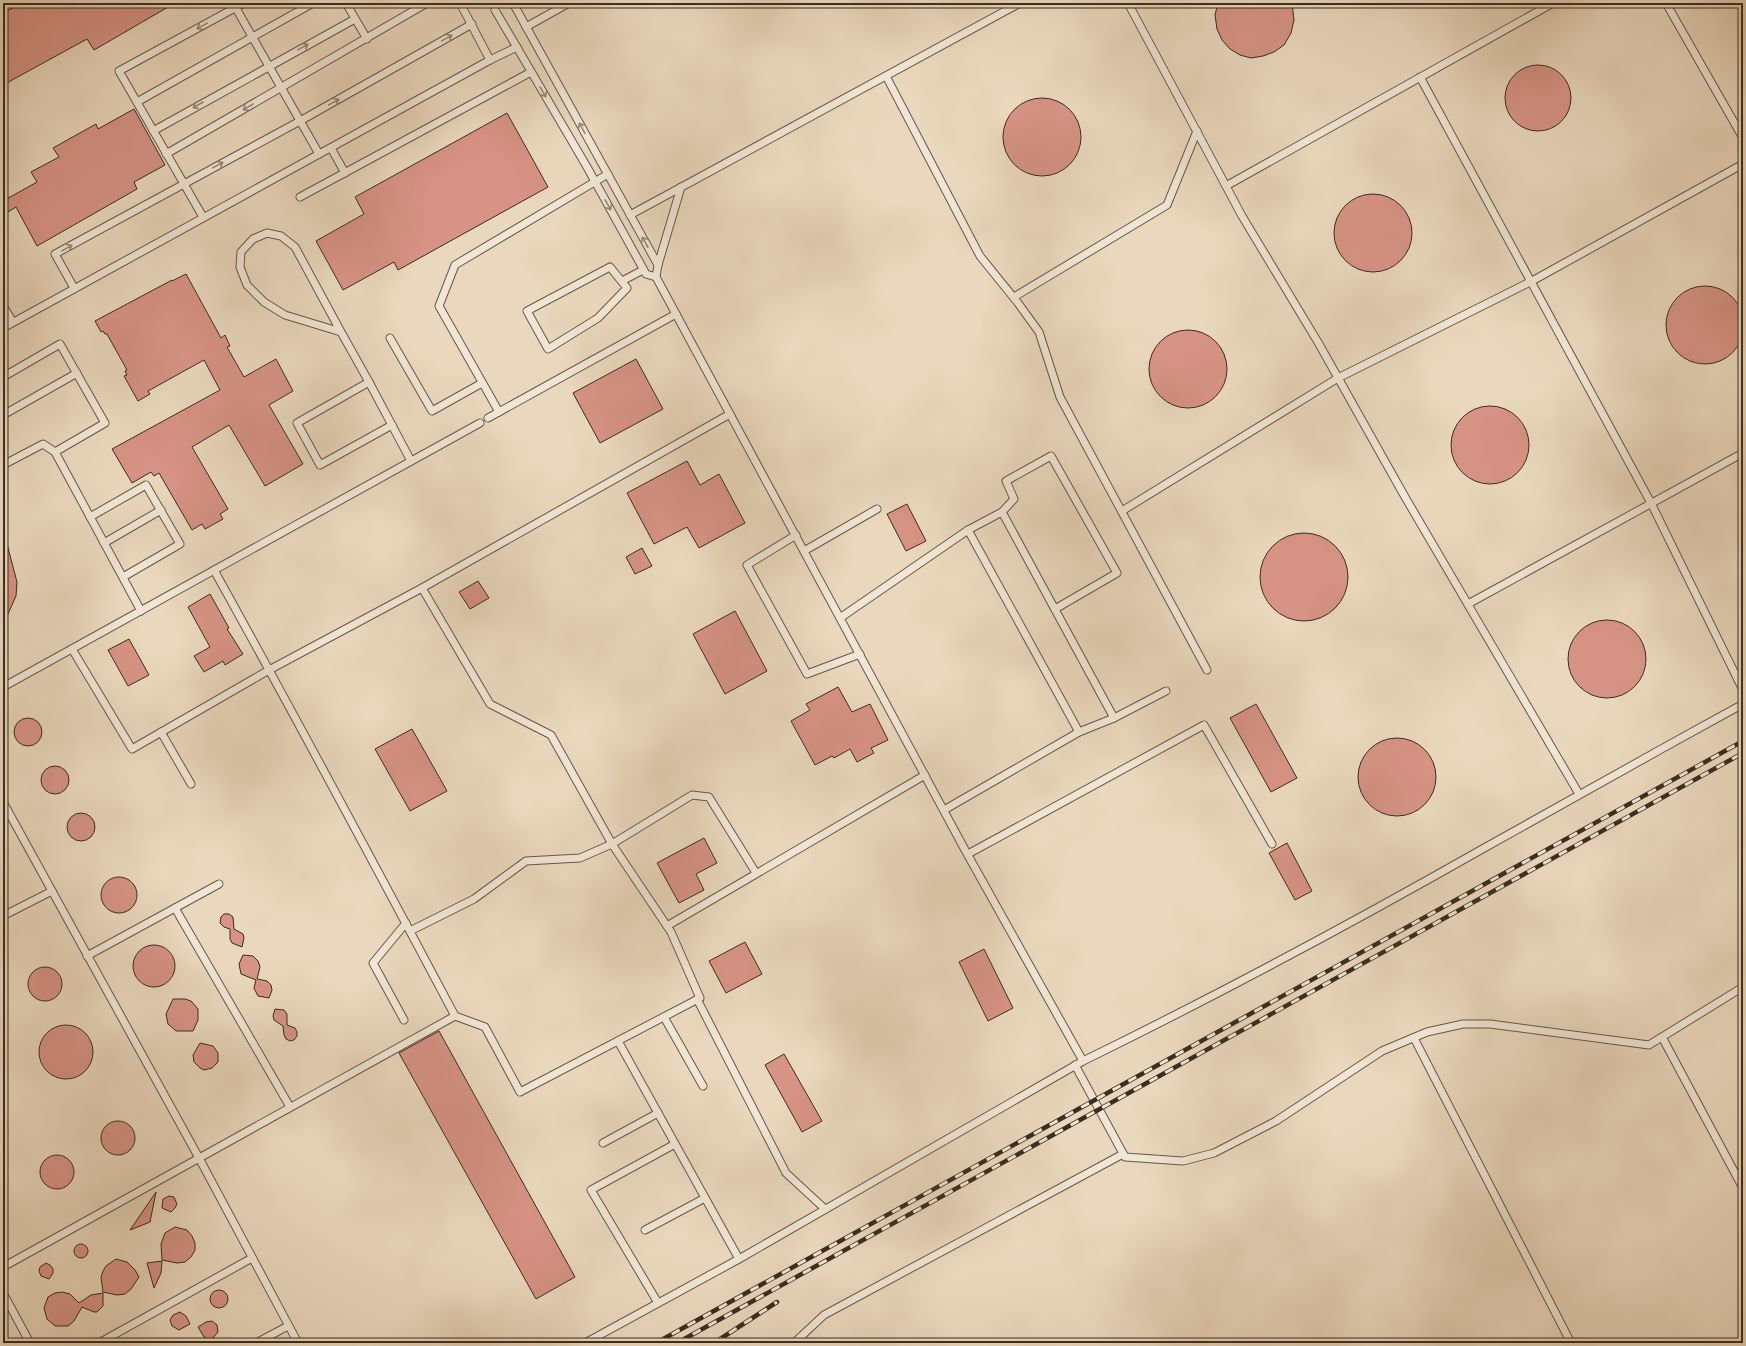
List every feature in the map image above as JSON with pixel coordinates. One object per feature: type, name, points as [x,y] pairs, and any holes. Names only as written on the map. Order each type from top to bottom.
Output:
[{"type":"lane","points":[[202,217],[119,71],[235,5],[244,3]]},
{"type":"lane","points":[[137,102],[313,3]]},
{"type":"lane","points":[[346,3],[367,38]]},
{"type":"lane","points":[[166,154],[427,3]]},
{"type":"lane","points":[[460,3],[490,60]]},
{"type":"lane","points":[[513,3],[658,265]]},
{"type":"lane","points":[[526,27],[570,3]]},
{"type":"lane","points":[[630,214],[1020,3]]},
{"type":"lane","points":[[1128,3],[1242,216],[1338,378],[1579,794]]},
{"type":"lane","points":[[1226,186],[1553,3]]},
{"type":"lane","points":[[1666,3],[1743,138]]},
{"type":"lane","points":[[235,5],[319,154]]},
{"type":"lane","points":[[496,10],[646,274],[656,277]]},
{"type":"lane","points":[[153,131],[269,65],[355,19]]},
{"type":"lane","points":[[74,288],[55,254],[300,121],[472,24]]},
{"type":"lane","points":[[3,328],[202,217],[490,60],[517,47]]},
{"type":"lane","points":[[300,197],[531,72]]},
{"type":"lane","points":[[886,76],[980,256],[1014,297],[1039,332],[1060,397],[1207,670]]},
{"type":"lane","points":[[1420,77],[1532,281],[1651,503],[1743,690]]},
{"type":"lane","points":[[1014,297],[1167,205],[1196,131]]},
{"type":"lane","points":[[331,148],[345,173]]},
{"type":"lane","points":[[1122,511],[1338,378],[1532,281],[1743,164]]},
{"type":"lane","points":[[499,412],[439,306],[455,265],[608,174]]},
{"type":"lane","points":[[681,187],[658,265],[656,277],[944,810],[1083,1061]]},
{"type":"lane","points":[[341,332],[285,315],[264,302],[246,285],[240,267],[241,252],[253,239],[267,233],[281,236],[295,248],[412,461]]},
{"type":"lane","points":[[610,267],[622,281],[627,288],[598,318],[548,349],[527,311],[610,267]]},
{"type":"lane","points":[[622,281],[644,270]]},
{"type":"lane","points":[[3,306],[13,322]]},
{"type":"lane","points":[[488,418],[676,314]]},
{"type":"lane","points":[[390,338],[432,411],[482,383]]},
{"type":"lane","points":[[3,377],[60,344],[105,423],[55,452]]},
{"type":"lane","points":[[3,415],[77,373]]},
{"type":"lane","points":[[368,382],[297,422],[320,465],[392,425]]},
{"type":"lane","points":[[72,649],[132,749],[269,670],[422,588],[730,414]]},
{"type":"lane","points":[[3,687],[480,423]]},
{"type":"lane","points":[[3,465],[43,444],[55,452],[141,611]]},
{"type":"lane","points":[[1468,604],[1743,453]]},
{"type":"lane","points":[[840,618],[968,530],[1002,512],[1014,499],[1006,481],[1050,456],[1117,572],[1055,609]]},
{"type":"lane","points":[[90,517],[146,485],[180,544],[123,577]]},
{"type":"lane","points":[[804,551],[877,509]]},
{"type":"lane","points":[[104,543],[161,510]]},
{"type":"lane","points":[[1002,512],[1114,718]]},
{"type":"lane","points":[[968,530],[1079,732]]},
{"type":"lane","points":[[796,535],[747,565],[750,572],[807,674],[860,654]]},
{"type":"lane","points":[[214,570],[346,811],[455,1016],[485,1027],[520,1092],[700,998],[667,926],[612,844],[551,735],[490,704],[422,588]]},
{"type":"lane","points":[[944,810],[1079,732],[1114,718],[1166,691]]},
{"type":"lane","points":[[584,1343],[738,1259],[1075,1065],[1189,1009],[1485,848],[1579,794],[1743,704]]},
{"type":"lane","points":[[968,854],[1204,725],[1272,844]]},
{"type":"lane","points":[[161,732],[191,784]]},
{"type":"lane","points":[[667,926],[925,775]]},
{"type":"lane","points":[[410,931],[474,900],[526,861],[580,858],[612,844],[692,795],[709,797],[756,873]]},
{"type":"lane","points":[[3,802],[298,1343]]},
{"type":"lane","points":[[88,956],[219,884]]},
{"type":"lane","points":[[3,916],[52,891]]},
{"type":"lane","points":[[175,908],[290,1107]]},
{"type":"lane","points":[[404,1020],[374,962],[406,923]]},
{"type":"lane","points":[[1075,1065],[1125,1157],[1182,1161],[1214,1153],[1276,1121],[1382,1051],[1427,1032],[1463,1024],[1490,1024],[1648,1045],[1743,987]]},
{"type":"lane","points":[[697,999],[786,1173],[825,1209]]},
{"type":"lane","points":[[3,1267],[455,1016]]},
{"type":"lane","points":[[664,1017],[703,1086]]},
{"type":"lane","points":[[1662,1037],[1743,1188]]},
{"type":"lane","points":[[1414,1038],[1571,1343]]},
{"type":"lane","points":[[618,1040],[738,1259]]},
{"type":"lane","points":[[603,1143],[658,1113]]},
{"type":"lane","points":[[658,1303],[591,1190],[675,1144]]},
{"type":"lane","points":[[794,1343],[824,1315],[1123,1154]]},
{"type":"lane","points":[[645,1230],[705,1198]]},
{"type":"lane","points":[[99,1343],[252,1258]]},
{"type":"lane","points":[[3,1293],[30,1343]]},
{"type":"lane","points":[[256,1343],[288,1326]]},
{"type":"building","points":[[22,3],[175,3],[94,50],[87,39],[3,85],[3,13]]},
{"type":"building","points":[[1218,3],[1292,3],[1294,20],[1291,33],[1284,45],[1274,52],[1251,58],[1240,55],[1230,49],[1222,40],[1217,29],[1215,15]]},
{"type":"building","points":[[1538,65],[1551,68],[1561,75],[1568,85],[1571,98],[1568,111],[1561,121],[1551,128],[1538,131],[1525,128],[1515,121],[1508,111],[1505,98],[1508,85],[1515,75],[1525,68]]},
{"type":"building","points":[[1042,98],[1057,101],[1070,109],[1078,122],[1081,137],[1078,152],[1070,165],[1057,173],[1042,176],[1027,173],[1014,165],[1006,152],[1003,137],[1006,122],[1014,109],[1027,101]]},
{"type":"building","points":[[134,109],[165,165],[134,182],[137,189],[37,246],[16,207],[3,215],[3,201],[37,182],[31,172],[59,157],[53,148],[96,124],[98,129]]},
{"type":"building","points":[[507,113],[548,187],[398,270],[394,262],[343,290],[316,241],[364,214],[355,197]]},
{"type":"building","points":[[1373,194],[1388,197],[1401,205],[1409,218],[1412,233],[1409,248],[1401,261],[1388,269],[1373,272],[1358,269],[1345,261],[1337,248],[1334,233],[1337,218],[1345,205],[1358,197]]},
{"type":"building","points":[[186,274],[221,338],[225,335],[230,346],[227,347],[244,377],[276,359],[293,391],[269,405],[303,464],[265,486],[229,425],[192,447],[228,509],[220,514],[223,519],[205,529],[202,524],[192,530],[159,473],[154,476],[151,472],[132,483],[112,449],[220,390],[204,360],[148,391],[150,394],[138,401],[124,376],[127,375],[125,371],[127,370],[107,334],[103,331],[101,332],[95,321]]},
{"type":"building","points":[[1705,286],[1720,289],[1733,297],[1741,310],[1744,325],[1741,340],[1733,353],[1720,361],[1705,364],[1690,361],[1677,353],[1669,340],[1666,325],[1669,310],[1677,297],[1690,289]]},
{"type":"building","points":[[1188,330],[1203,333],[1216,341],[1224,354],[1227,369],[1224,384],[1216,397],[1203,405],[1188,408],[1173,405],[1160,397],[1152,384],[1149,369],[1152,354],[1160,341],[1173,333]]},
{"type":"building","points":[[636,359],[663,409],[600,443],[573,393]]},
{"type":"building","points":[[1490,406],[1505,409],[1518,417],[1526,430],[1529,445],[1526,460],[1518,473],[1505,481],[1490,484],[1475,481],[1462,473],[1454,460],[1451,445],[1454,430],[1462,417],[1475,409]]},
{"type":"building","points":[[687,461],[700,485],[719,474],[745,523],[699,548],[687,527],[654,544],[627,493]]},
{"type":"building","points":[[907,504],[926,541],[906,551],[887,514]]},
{"type":"building","points":[[1304,533],[1321,536],[1335,546],[1345,560],[1348,577],[1345,594],[1335,608],[1321,618],[1304,621],[1287,618],[1273,608],[1263,594],[1260,577],[1263,560],[1273,546],[1287,536]]},
{"type":"building","points":[[3,544],[7,544],[17,582],[16,596],[3,625]]},
{"type":"building","points":[[642,548],[652,566],[635,574],[626,557]]},
{"type":"building","points":[[478,581],[489,598],[470,609],[459,592]]},
{"type":"building","points":[[210,594],[229,628],[227,629],[243,654],[225,665],[223,661],[204,672],[194,656],[210,647],[188,607]]},
{"type":"building","points":[[735,611],[767,671],[725,694],[693,634]]},
{"type":"building","points":[[1607,620],[1622,623],[1635,631],[1643,644],[1646,659],[1643,674],[1635,687],[1622,695],[1607,698],[1592,695],[1579,687],[1571,674],[1568,659],[1571,644],[1579,631],[1592,623]]},
{"type":"building","points":[[129,639],[149,675],[128,686],[108,650]]},
{"type":"building","points":[[838,687],[852,712],[870,704],[888,740],[871,748],[874,753],[857,762],[850,749],[834,758],[832,756],[815,765],[791,721],[810,710],[806,704]]},
{"type":"building","points":[[1256,704],[1297,778],[1271,792],[1230,718]]},
{"type":"building","points":[[28,718],[38,722],[42,732],[38,742],[28,746],[18,742],[14,732],[18,722]]},
{"type":"building","points":[[412,729],[447,791],[410,811],[375,749]]},
{"type":"building","points":[[1397,738],[1412,741],[1425,749],[1433,762],[1436,777],[1433,792],[1425,805],[1412,813],[1397,816],[1382,813],[1369,805],[1361,792],[1358,777],[1361,762],[1369,749],[1382,741]]},
{"type":"building","points":[[55,766],[65,770],[69,780],[65,790],[55,794],[45,790],[41,780],[45,770]]},
{"type":"building","points":[[81,813],[91,817],[95,827],[91,837],[81,841],[71,837],[67,827],[71,817]]},
{"type":"building","points":[[704,838],[717,863],[696,874],[704,890],[679,903],[657,863]]},
{"type":"building","points":[[1287,843],[1312,891],[1295,900],[1269,853]]},
{"type":"building","points":[[123,877],[132,882],[136,888],[136,902],[132,908],[123,913],[115,913],[106,908],[102,902],[101,891],[106,882],[112,878]]},
{"type":"building","points":[[224,914],[229,914],[233,917],[234,929],[243,934],[244,938],[242,947],[232,943],[230,939],[230,929],[224,927],[220,923],[221,917]]},
{"type":"building","points":[[745,942],[762,974],[726,993],[709,961]]},
{"type":"building","points":[[150,945],[158,945],[166,948],[172,954],[175,966],[172,978],[166,984],[158,987],[150,987],[142,984],[136,978],[133,970],[133,962],[136,954],[142,948]]},
{"type":"building","points":[[984,949],[1013,1008],[988,1021],[959,962]]},
{"type":"building","points":[[243,955],[253,956],[258,961],[260,967],[257,979],[267,981],[271,985],[272,990],[269,998],[258,996],[254,988],[256,980],[241,974],[239,964]]},
{"type":"building","points":[[48,967],[55,969],[60,974],[62,984],[60,994],[55,999],[42,1001],[35,999],[30,994],[28,981],[30,974],[35,969]]},
{"type":"building","points":[[173,999],[185,999],[191,1001],[198,1009],[198,1020],[193,1031],[176,1031],[168,1024],[166,1014]]},
{"type":"building","points":[[275,1009],[284,1010],[287,1014],[287,1025],[295,1028],[297,1032],[297,1036],[294,1040],[290,1041],[286,1039],[283,1026],[274,1020],[273,1016]]},
{"type":"building","points":[[66,1025],[76,1027],[85,1033],[91,1042],[93,1052],[91,1062],[85,1071],[76,1077],[66,1079],[56,1077],[47,1071],[41,1062],[39,1052],[41,1042],[47,1033],[56,1027]]},
{"type":"building","points":[[439,1031],[575,1277],[536,1299],[399,1053]]},
{"type":"building","points":[[200,1043],[213,1046],[218,1053],[218,1062],[212,1068],[204,1070],[194,1062],[193,1055]]},
{"type":"building","points":[[784,1054],[822,1121],[802,1132],[765,1065]]},
{"type":"building","points":[[121,1121],[128,1123],[133,1128],[135,1138],[133,1148],[128,1153],[115,1155],[108,1153],[103,1148],[101,1135],[103,1128],[108,1123]]},
{"type":"building","points":[[60,1155],[69,1160],[73,1165],[73,1179],[69,1184],[64,1188],[54,1189],[50,1188],[41,1179],[40,1169],[41,1165],[50,1156]]},
{"type":"building","points":[[156,1192],[150,1222],[130,1230]]},
{"type":"building","points":[[169,1196],[174,1197],[177,1204],[171,1212],[162,1208],[163,1199]]},
{"type":"building","points":[[175,1227],[187,1230],[195,1243],[195,1250],[191,1257],[185,1262],[177,1263],[162,1260],[161,1244],[165,1233]]},
{"type":"building","points":[[78,1244],[84,1244],[88,1248],[88,1254],[84,1258],[78,1258],[74,1254],[74,1248]]},
{"type":"building","points":[[116,1259],[127,1262],[135,1270],[139,1277],[131,1289],[125,1294],[117,1295],[103,1292],[101,1277],[103,1271],[106,1266]]},
{"type":"building","points":[[162,1261],[161,1273],[154,1288],[147,1263]]},
{"type":"building","points":[[46,1263],[53,1269],[53,1273],[49,1279],[41,1276],[39,1271],[40,1267]]},
{"type":"building","points":[[219,1290],[225,1293],[228,1299],[225,1305],[219,1308],[213,1305],[210,1299],[213,1293]]},
{"type":"building","points":[[62,1292],[70,1294],[79,1303],[91,1295],[103,1293],[103,1306],[97,1312],[82,1307],[74,1321],[68,1326],[55,1326],[47,1319],[44,1308],[48,1297],[55,1293]]},
{"type":"building","points":[[180,1312],[186,1316],[190,1324],[179,1330],[172,1326],[170,1320],[173,1315]]},
{"type":"building","points":[[212,1321],[217,1325],[218,1332],[213,1338],[209,1339],[204,1337],[198,1327],[206,1322]]},
{"type":"railway","points":[[656,1343],[1743,741]]},
{"type":"railway","points":[[677,1343],[1743,753]]},
{"type":"railway","points":[[714,1343],[777,1302]]}]
